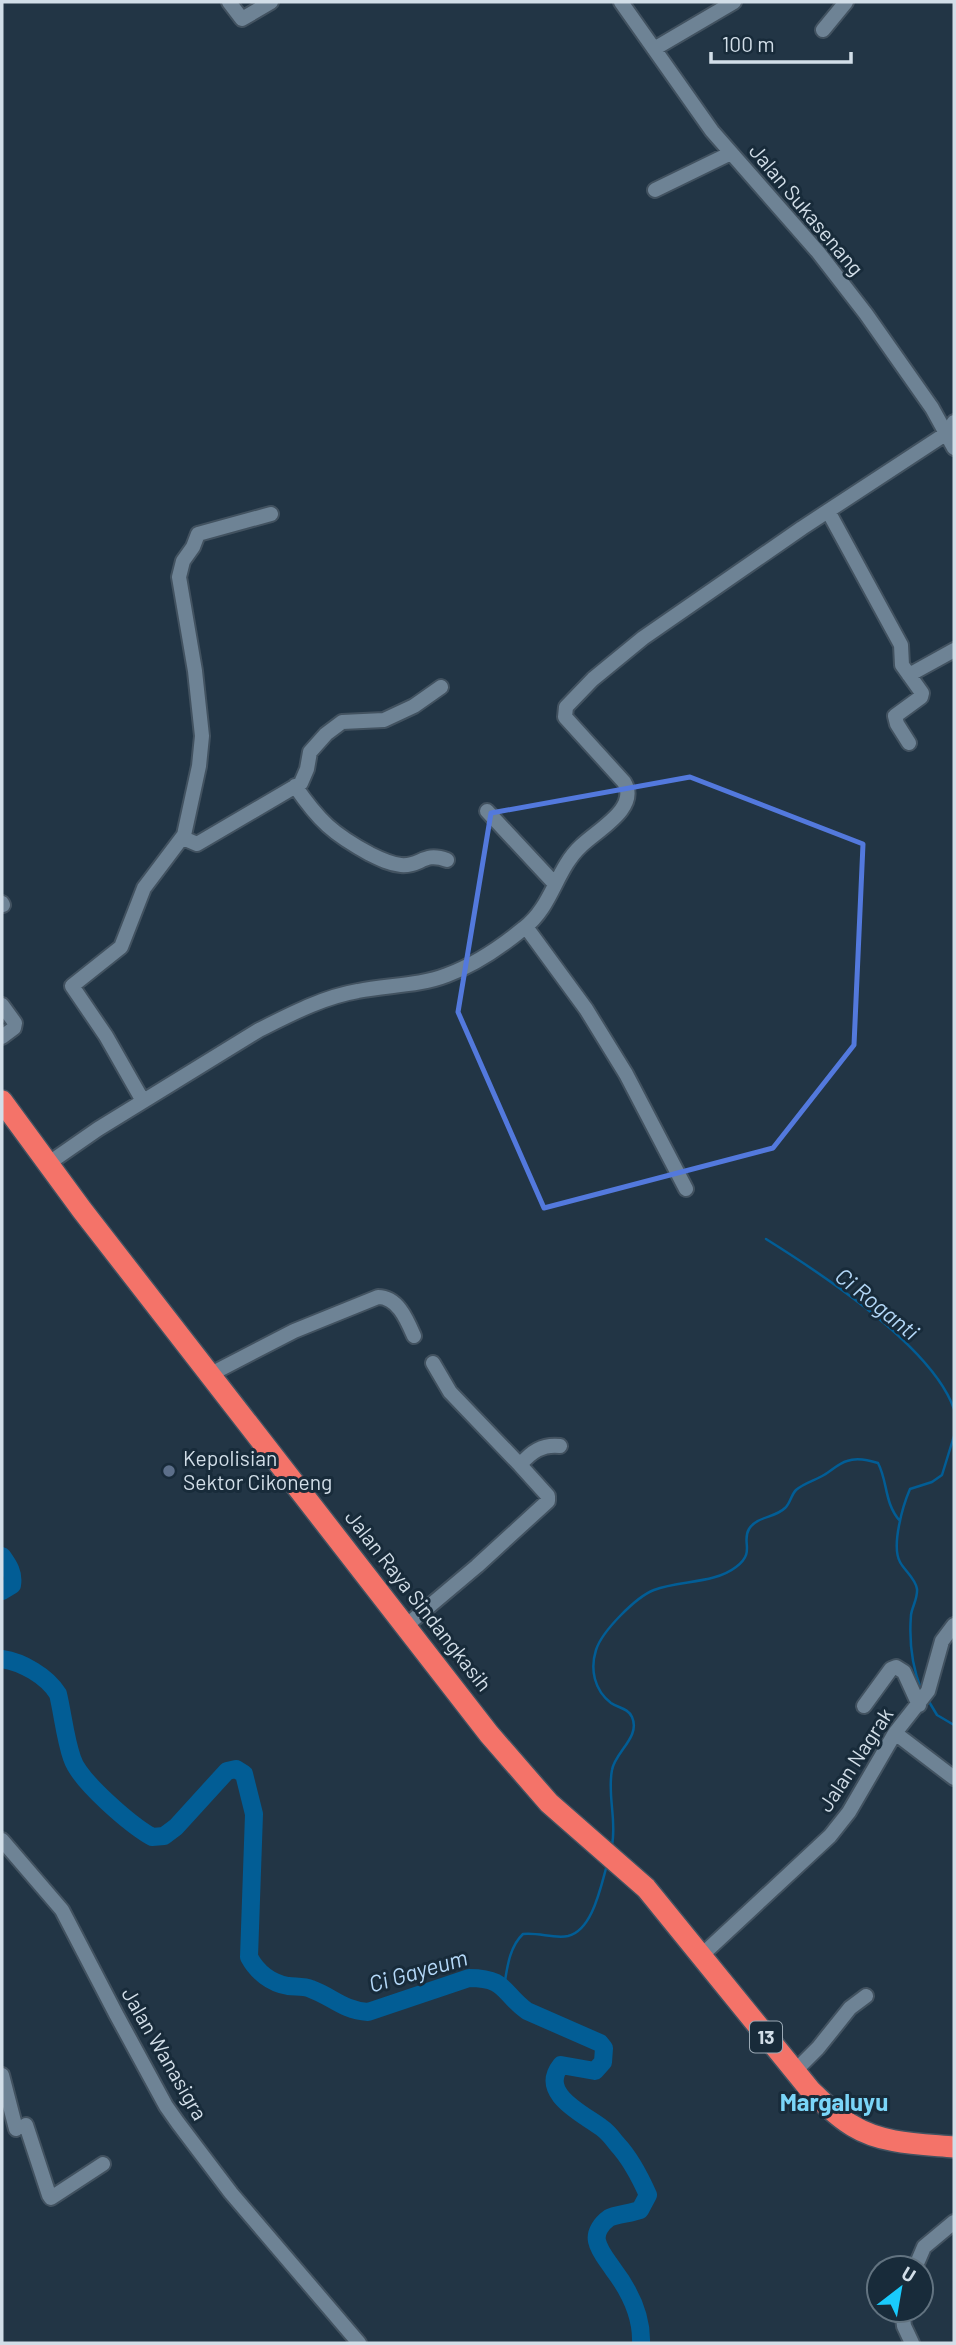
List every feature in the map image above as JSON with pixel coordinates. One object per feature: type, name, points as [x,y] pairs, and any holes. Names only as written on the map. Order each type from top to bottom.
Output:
[{"type":"highway","name":"Jalan Raya Sindangkasih","points":[[2,1101],[82,1210],[407,1625],[489,1734],[571,1825],[612,1856],[646,1888],[702,1955]]},
{"type":"highway","name":"13","points":[[702,1955],[794,2072],[833,2112],[853,2126],[876,2136],[954,2147]]},
{"type":"street","points":[[229,2],[242,19],[271,2]]},
{"type":"street","name":"Jalan Sukasenang","points":[[621,2],[712,131],[803,235],[950,427],[954,448]]},
{"type":"street","points":[[654,48],[734,2]]},
{"type":"street","points":[[823,30],[846,2]]},
{"type":"street","points":[[655,190],[731,153]]},
{"type":"street","points":[[49,1163],[98,1129],[283,1018],[336,996],[445,976],[527,927],[545,906],[573,854],[623,808],[629,793],[624,782],[565,717],[566,707],[593,679],[643,638],[950,427]]},
{"type":"street","points":[[828,511],[901,645],[901,661],[922,695],[896,715],[895,719],[909,743]]},
{"type":"street","points":[[144,1101],[106,1036],[72,986],[121,947],[144,888],[183,838],[199,766],[202,736],[180,571],[184,559],[198,534],[271,514]]},
{"type":"street","points":[[909,675],[954,650]]},
{"type":"street","points":[[183,838],[197,844],[295,786],[304,779],[310,752],[326,734],[342,722],[383,720],[414,706],[442,687]]},
{"type":"street","points":[[295,786],[313,812],[332,831],[382,860],[400,865],[409,865],[432,856],[447,860]]},
{"type":"street","points":[[487,811],[555,884]]},
{"type":"street","points":[[527,927],[568,981],[626,1074],[686,1189]]},
{"type":"street","points":[[2,1005],[15,1023],[14,1028],[2,1037]]},
{"type":"street","points":[[211,1374],[294,1331],[378,1297],[386,1297],[401,1311],[414,1336]]},
{"type":"street","points":[[407,1625],[548,1501],[548,1496],[450,1392],[433,1363]]},
{"type":"street","points":[[520,1465],[536,1449],[560,1446]]},
{"type":"street","name":"Jalan Nagrak","points":[[702,1955],[830,1836],[849,1812],[895,1733],[929,1690],[942,1641],[954,1625]]},
{"type":"street","points":[[864,1706],[891,1669],[896,1667],[904,1672],[919,1705]]},
{"type":"street","points":[[895,1733],[954,1777]]},
{"type":"street","name":"Jalan Wanasigra","points":[[2,1840],[62,1910],[116,2014],[178,2123],[231,2193],[359,2343]]},
{"type":"street","points":[[794,2072],[818,2048],[850,2008],[866,1996]]},
{"type":"street","points":[[2,2075],[51,2198],[103,2164]]},
{"type":"street","points":[[922,2254],[925,2247],[954,2222]]},
{"type":"street","points":[[904,2324],[912,2343]]},
{"type":"highlighted area","points":[[690,777],[863,844],[854,1045],[773,1148],[544,1208],[458,1012],[491,813]]},
{"type":"waterway","name":"Ci Roganti","points":[[766,1239],[816,1271],[900,1337],[942,1385],[954,1409]]},
{"type":"waterway","name":"Ci Roganti","points":[[921,1689],[913,1662],[910,1634],[917,1589],[900,1562],[897,1536],[910,1489],[932,1482],[942,1475],[954,1436]]},
{"type":"waterway","points":[[612,1845],[612,1770],[630,1738],[634,1724],[628,1712],[605,1698],[595,1679],[593,1664],[596,1650],[612,1625],[638,1600],[654,1590],[718,1576],[736,1567],[747,1552],[747,1534],[752,1525],[781,1511],[796,1490],[844,1462],[859,1459],[878,1463],[891,1507],[900,1521]]},
{"type":"waterway","name":"Ci Gayeum","points":[[2,1556],[12,1577],[12,1585],[2,1591]]},
{"type":"waterway","name":"Ci Gayeum","points":[[2,1659],[33,1671],[53,1687],[58,1694],[68,1743],[77,1768],[107,1802],[152,1837],[164,1836],[176,1827],[227,1771],[236,1769],[244,1774],[254,1814],[249,1957],[260,1972],[270,1979],[282,1985],[308,1988],[344,2006],[368,2012],[469,1978],[481,1979],[503,1988],[527,2011],[600,2043],[604,2048],[603,2062],[595,2071],[561,2065],[555,2075],[555,2085],[566,2102],[604,2130],[622,2150],[648,2195],[640,2210],[611,2217],[597,2234],[601,2252],[633,2304],[641,2343]]},
{"type":"waterway","name":"Ci Roganti","points":[[928,1700],[937,1715],[954,1725]]},
{"type":"waterway","points":[[504,1987],[512,1952],[523,1934],[568,1936],[584,1925],[595,1906],[607,1865]]},
{"type":"place","name":"Kepolisian Sektor Cikoneng","points":[[169,1471]]},
{"type":"district","name":"Margaluyu","points":[[834,2103]]}]
